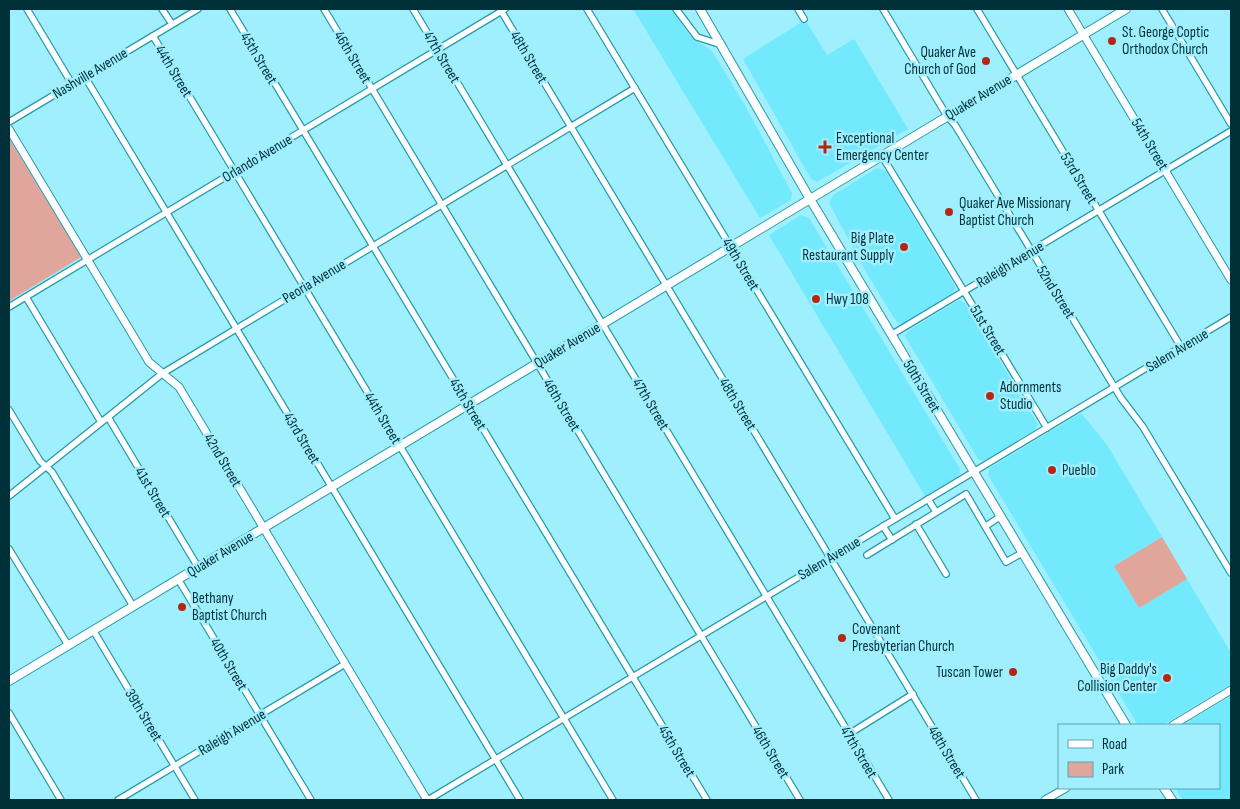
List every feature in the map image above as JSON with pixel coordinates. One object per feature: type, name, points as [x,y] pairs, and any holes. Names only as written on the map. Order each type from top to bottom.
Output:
[{"type":"main road","name":"50th Street","points":[[700,9],[810,199],[1125,724]]},
{"type":"main road","name":"Quaker Avenue","points":[[9,681],[1126,9]]},
{"type":"main road","points":[[1165,789],[1172,800]]},
{"type":"street","points":[[27,9],[72,84]]},
{"type":"street","name":"44th Street","points":[[162,9],[172,24]]},
{"type":"street","name":"Nashville Avenue","points":[[9,122],[198,9]]},
{"type":"street","name":"45th Street","points":[[230,9],[706,800]]},
{"type":"street","name":"46th Street","points":[[324,9],[800,800]]},
{"type":"street","name":"47th Street","points":[[413,9],[889,800]]},
{"type":"street","name":"49th Street","points":[[588,9],[895,519]]},
{"type":"street","points":[[676,9],[690,31],[697,37],[722,45]]},
{"type":"street","points":[[798,9],[804,19]]},
{"type":"street","name":"52nd Street","points":[[884,9],[947,116],[955,125],[1115,387],[1144,428],[1231,573]]},
{"type":"street","name":"53rd Street","points":[[977,9],[1181,348]]},
{"type":"street","name":"54th Street","points":[[1068,9],[1231,280]]},
{"type":"street","points":[[1162,9],[1231,124]]},
{"type":"street","name":"Orlando Avenue","points":[[9,307],[502,10]]},
{"type":"street","name":"48th Street","points":[[502,10],[976,800]]},
{"type":"street","name":"44th Street","points":[[153,36],[613,800]]},
{"type":"street","name":"43rd Street","points":[[85,77],[520,800]]},
{"type":"street","name":"Peoria Avenue","points":[[9,496],[163,373],[635,88]]},
{"type":"street","name":"42nd Street","points":[[9,129],[149,362],[179,387],[427,800]]},
{"type":"street","name":"Raleigh Avenue","points":[[892,335],[1231,131]]},
{"type":"street","name":"51st Street","points":[[882,156],[1047,428]]},
{"type":"street","points":[[26,297],[101,422]]},
{"type":"street","name":"Salem Avenue","points":[[427,800],[1231,317]]},
{"type":"street","points":[[9,410],[40,461],[52,472],[133,606]]},
{"type":"street","name":"41st Street","points":[[108,417],[198,567]]},
{"type":"street","points":[[867,555],[966,494],[1006,562],[1022,553]]},
{"type":"street","points":[[928,499],[936,512]]},
{"type":"street","points":[[986,526],[1001,516]]},
{"type":"street","points":[[916,524],[946,574]]},
{"type":"street","points":[[883,526],[892,540]]},
{"type":"street","points":[[9,549],[68,645]]},
{"type":"street","name":"40th Street","points":[[178,579],[311,800]]},
{"type":"street","name":"39th Street","points":[[93,630],[195,800]]},
{"type":"street","name":"Raleigh Avenue","points":[[118,800],[345,664]]},
{"type":"street","points":[[1175,724],[1231,690]]},
{"type":"street","points":[[849,734],[913,694]]},
{"type":"street","points":[[9,714],[61,800]]},
{"type":"street","points":[[1045,800],[1064,789]]},
{"type":"shaded area","points":[[633,9],[672,9],[690,36],[712,51],[747,109],[792,193],[791,200],[760,218]]},
{"type":"shaded area","points":[[805,20],[827,55],[854,39],[908,129],[817,182],[811,179],[743,59]]},
{"type":"shaded area","points":[[877,168],[886,171],[956,288],[952,294],[902,324],[898,323],[894,318],[866,272],[829,203],[833,195]]},
{"type":"shaded area","points":[[801,215],[809,218],[960,469],[959,476],[925,496],[769,235]]},
{"type":"shaded area","points":[[959,300],[965,303],[1038,425],[1035,430],[983,461],[978,459],[905,336],[908,331]]},
{"type":"shaded area","points":[[1081,413],[1107,445],[1162,537],[1114,566],[1139,608],[1187,579],[1231,653],[1231,684],[1165,724],[1137,724],[988,475],[990,468]]},
{"type":"shaded area","points":[[1231,696],[1231,800],[1183,800],[1176,789],[1220,789],[1220,724],[1184,724]]},
{"type":"green space","points":[[9,138],[81,257],[9,301]]},
{"type":"green space","points":[[1162,537],[1187,579],[1139,608],[1114,566]]},
{"type":"place","name":"St. George Coptic Orthodox Church","points":[[1112,41]]},
{"type":"place","name":"Quaker Ave Church of God","points":[[986,61]]},
{"type":"place","name":"Exceptional Emergency Center","points":[[825,147]]},
{"type":"place","name":"Quaker Ave Missionary Baptist Church","points":[[949,212]]},
{"type":"place","name":"Big Plate Restaurant Supply","points":[[904,247]]},
{"type":"place","name":"Hwy 108","points":[[816,299]]},
{"type":"place","name":"Adornments Studio","points":[[990,396]]},
{"type":"place","name":"Pueblo","points":[[1052,470]]},
{"type":"place","name":"Bethany Baptist Church","points":[[182,607]]},
{"type":"place","name":"Covenant Presbyterian Church","points":[[842,638]]},
{"type":"place","name":"Tuscan Tower","points":[[1013,672]]},
{"type":"place","name":"Big Daddy's Collision Center","points":[[1167,678]]}]
